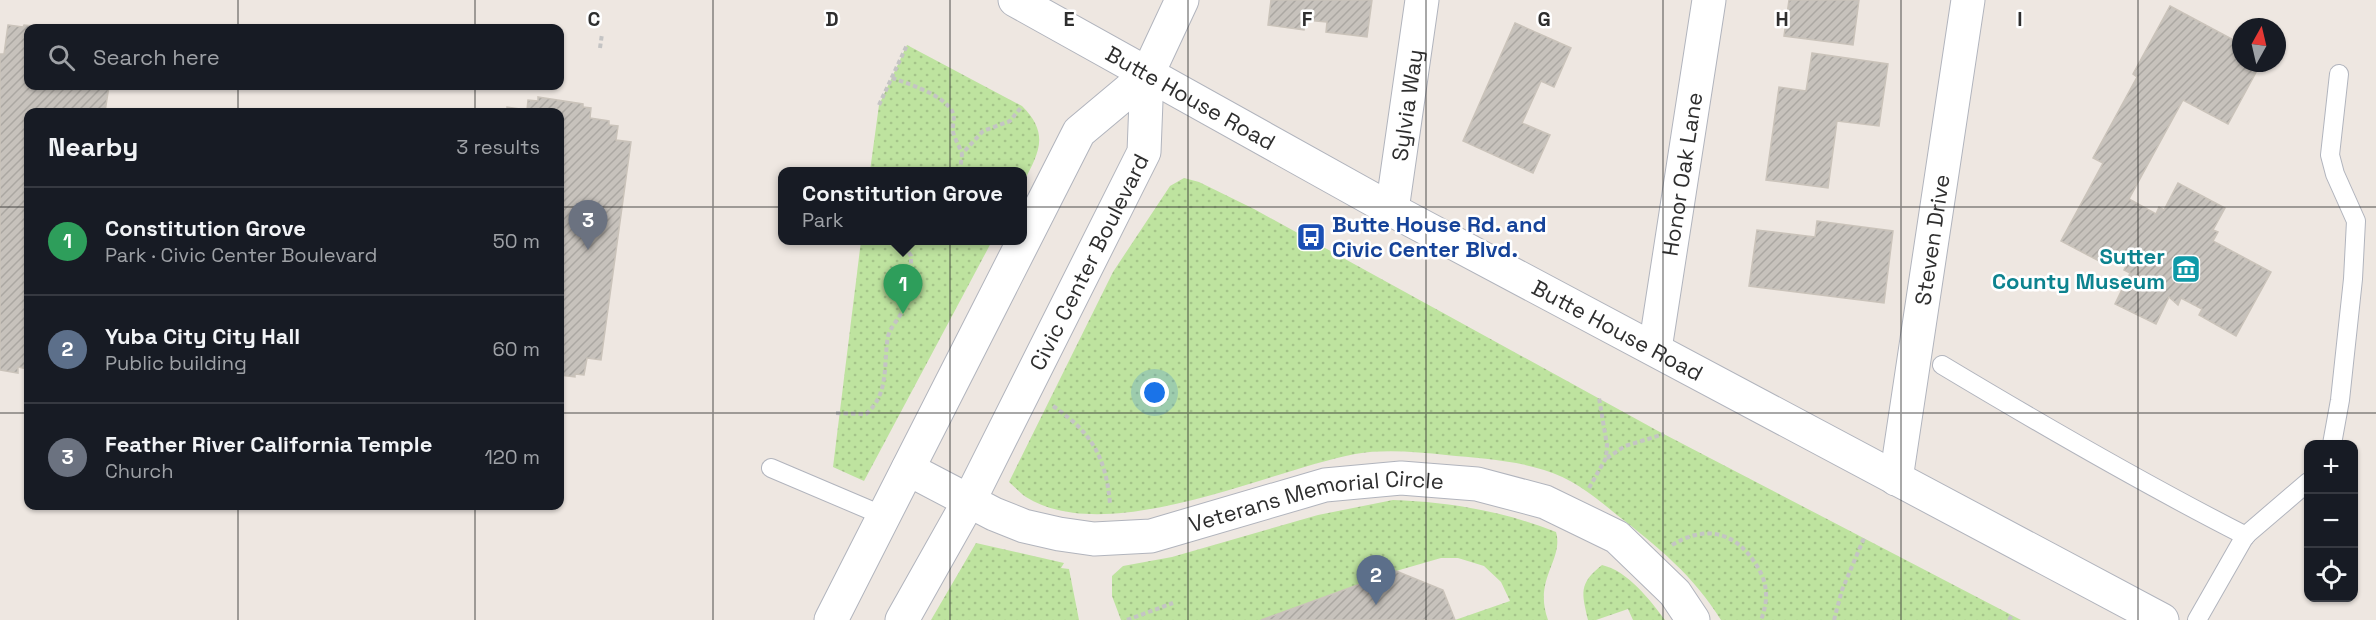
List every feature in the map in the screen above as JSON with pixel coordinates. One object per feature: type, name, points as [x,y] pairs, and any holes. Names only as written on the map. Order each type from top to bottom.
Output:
[{"type":"street","name":"Butte House Road","points":[[1015,0],[1392,210],[2162,620]]},
{"type":"street","points":[[1027,234],[1079,132],[1147,75],[1182,0]]},
{"type":"street","name":"Sylvia Way","points":[[1392,210],[1422,0]]},
{"type":"street","name":"Honor Oak Lane","points":[[1654,349],[1709,0]]},
{"type":"street","name":"Steven Drive","points":[[1896,479],[1968,0]]},
{"type":"street","name":"Civic Center Boulevard","points":[[902,620],[969,501],[1144,152],[1147,75]]},
{"type":"street","points":[[831,620],[1022,245]]},
{"type":"street","name":"Veterans Memorial Circle","points":[[908,469],[993,514],[1024,526],[1095,539],[1151,536],[1325,485],[1401,478],[1477,484],[1545,502],[1617,537],[1675,593],[1693,620]]},
{"type":"lane","points":[[2333,440],[2340,400],[2353,279],[2356,221],[2335,174],[2330,155],[2339,74]]},
{"type":"lane","points":[[1942,365],[2175,500],[2246,536]]},
{"type":"lane","points":[[771,468],[884,516]]},
{"type":"lane","points":[[2197,620],[2246,536],[2304,485]]},
{"type":"path","points":[[600,48],[602,34]]},
{"type":"path","points":[[879,105],[907,45]]},
{"type":"path","points":[[892,78],[921,88],[950,108],[954,115],[952,128],[954,136],[962,154],[960,167]]},
{"type":"path","points":[[962,154],[983,131],[1010,121],[1022,106]]},
{"type":"path","points":[[903,245],[911,256],[911,276]]},
{"type":"path","points":[[836,413],[866,414],[876,405],[883,386],[888,336],[890,329],[901,318],[906,298]]},
{"type":"path","points":[[1588,492],[1606,458],[1607,445],[1599,398]]},
{"type":"path","points":[[1048,403],[1083,430],[1098,451],[1105,471],[1110,514]]},
{"type":"path","points":[[1606,458],[1625,446],[1664,434]]},
{"type":"path","points":[[1669,547],[1684,538],[1708,533],[1721,534],[1744,547],[1759,568],[1767,588],[1766,607],[1761,620]]},
{"type":"path","points":[[1834,620],[1842,590],[1864,538]]},
{"type":"path","points":[[1128,620],[1173,603]]},
{"type":"green space","points":[[907,45],[1022,106],[1031,116],[1039,135],[1034,162],[1027,175],[1027,167],[871,167],[879,105]]},
{"type":"green space","points":[[1184,178],[1199,182],[1254,209],[1658,431],[2021,620],[1721,620],[1699,589],[1674,563],[1592,495],[1554,473],[1495,460],[1400,451],[1355,454],[1188,501],[1143,510],[1100,514],[1060,510],[1026,497],[1009,482],[1113,272],[1170,186]]},
{"type":"green space","points":[[861,245],[990,245],[864,481],[833,467]]},
{"type":"green space","points":[[1393,500],[1476,509],[1516,518],[1556,532],[1556,552],[1544,593],[1544,606],[1548,620],[1455,620],[1510,601],[1501,582],[1484,566],[1458,558],[1441,558],[1396,571],[1261,620],[1121,620],[1112,596],[1112,576],[1123,566],[1172,557],[1318,515]]},
{"type":"green space","points":[[976,543],[1064,563],[1061,568],[1069,569],[1079,620],[931,620]]},
{"type":"green space","points":[[1602,565],[1621,573],[1645,595],[1665,620],[1633,620],[1628,609],[1596,620],[1588,620],[1583,596],[1585,584]]},
{"type":"building","points":[[1271,0],[1372,0],[1367,37],[1326,32],[1327,22],[1305,20],[1304,30],[1268,25]]},
{"type":"building","points":[[1789,0],[1859,0],[1853,45],[1784,36]]},
{"type":"building","points":[[2170,6],[2232,39],[2232,72],[2256,72],[2228,124],[2183,100],[2129,199],[2156,214],[2159,207],[2164,210],[2178,183],[2225,208],[2213,230],[2218,232],[2213,241],[2271,272],[2236,336],[2199,315],[2202,309],[2181,298],[2178,305],[2169,297],[2156,324],[2115,304],[2130,273],[2124,270],[2126,266],[2101,254],[2099,261],[2061,241],[2103,163],[2093,158],[2137,77],[2133,74]]},
{"type":"building","points":[[1515,23],[1571,48],[1554,87],[1541,81],[1522,123],[1550,135],[1533,173],[1463,141]]},
{"type":"building","points":[[8,25],[23,27],[24,25],[24,90],[108,90],[106,108],[24,108],[24,368],[18,367],[18,373],[0,370],[0,54],[4,54]]},
{"type":"building","points":[[1812,53],[1888,64],[1879,126],[1837,121],[1828,188],[1766,180],[1779,87],[1806,91]]},
{"type":"building","points":[[538,97],[583,104],[583,107],[591,108],[590,118],[609,121],[609,125],[618,126],[616,140],[631,142],[601,360],[587,358],[584,375],[575,374],[575,377],[564,376],[564,108],[527,108],[528,100],[538,101]]},
{"type":"building","points":[[1817,221],[1893,231],[1884,303],[1749,286],[1757,230],[1815,237]]},
{"type":"building","points":[[1396,571],[1443,590],[1455,620],[1261,620]]},
{"type":"place","name":"Butte House Rd. and Civic Center Blvd.","points":[[1311,237]]},
{"type":"place","name":"Feather River California Temple","points":[[588,250]]},
{"type":"place","name":"Sutter County Museum","points":[[2186,269]]},
{"type":"place","name":"Constitution Grove","points":[[903,314]]},
{"type":"place","name":"Yuba City City Hall","points":[[1376,605]]}]
